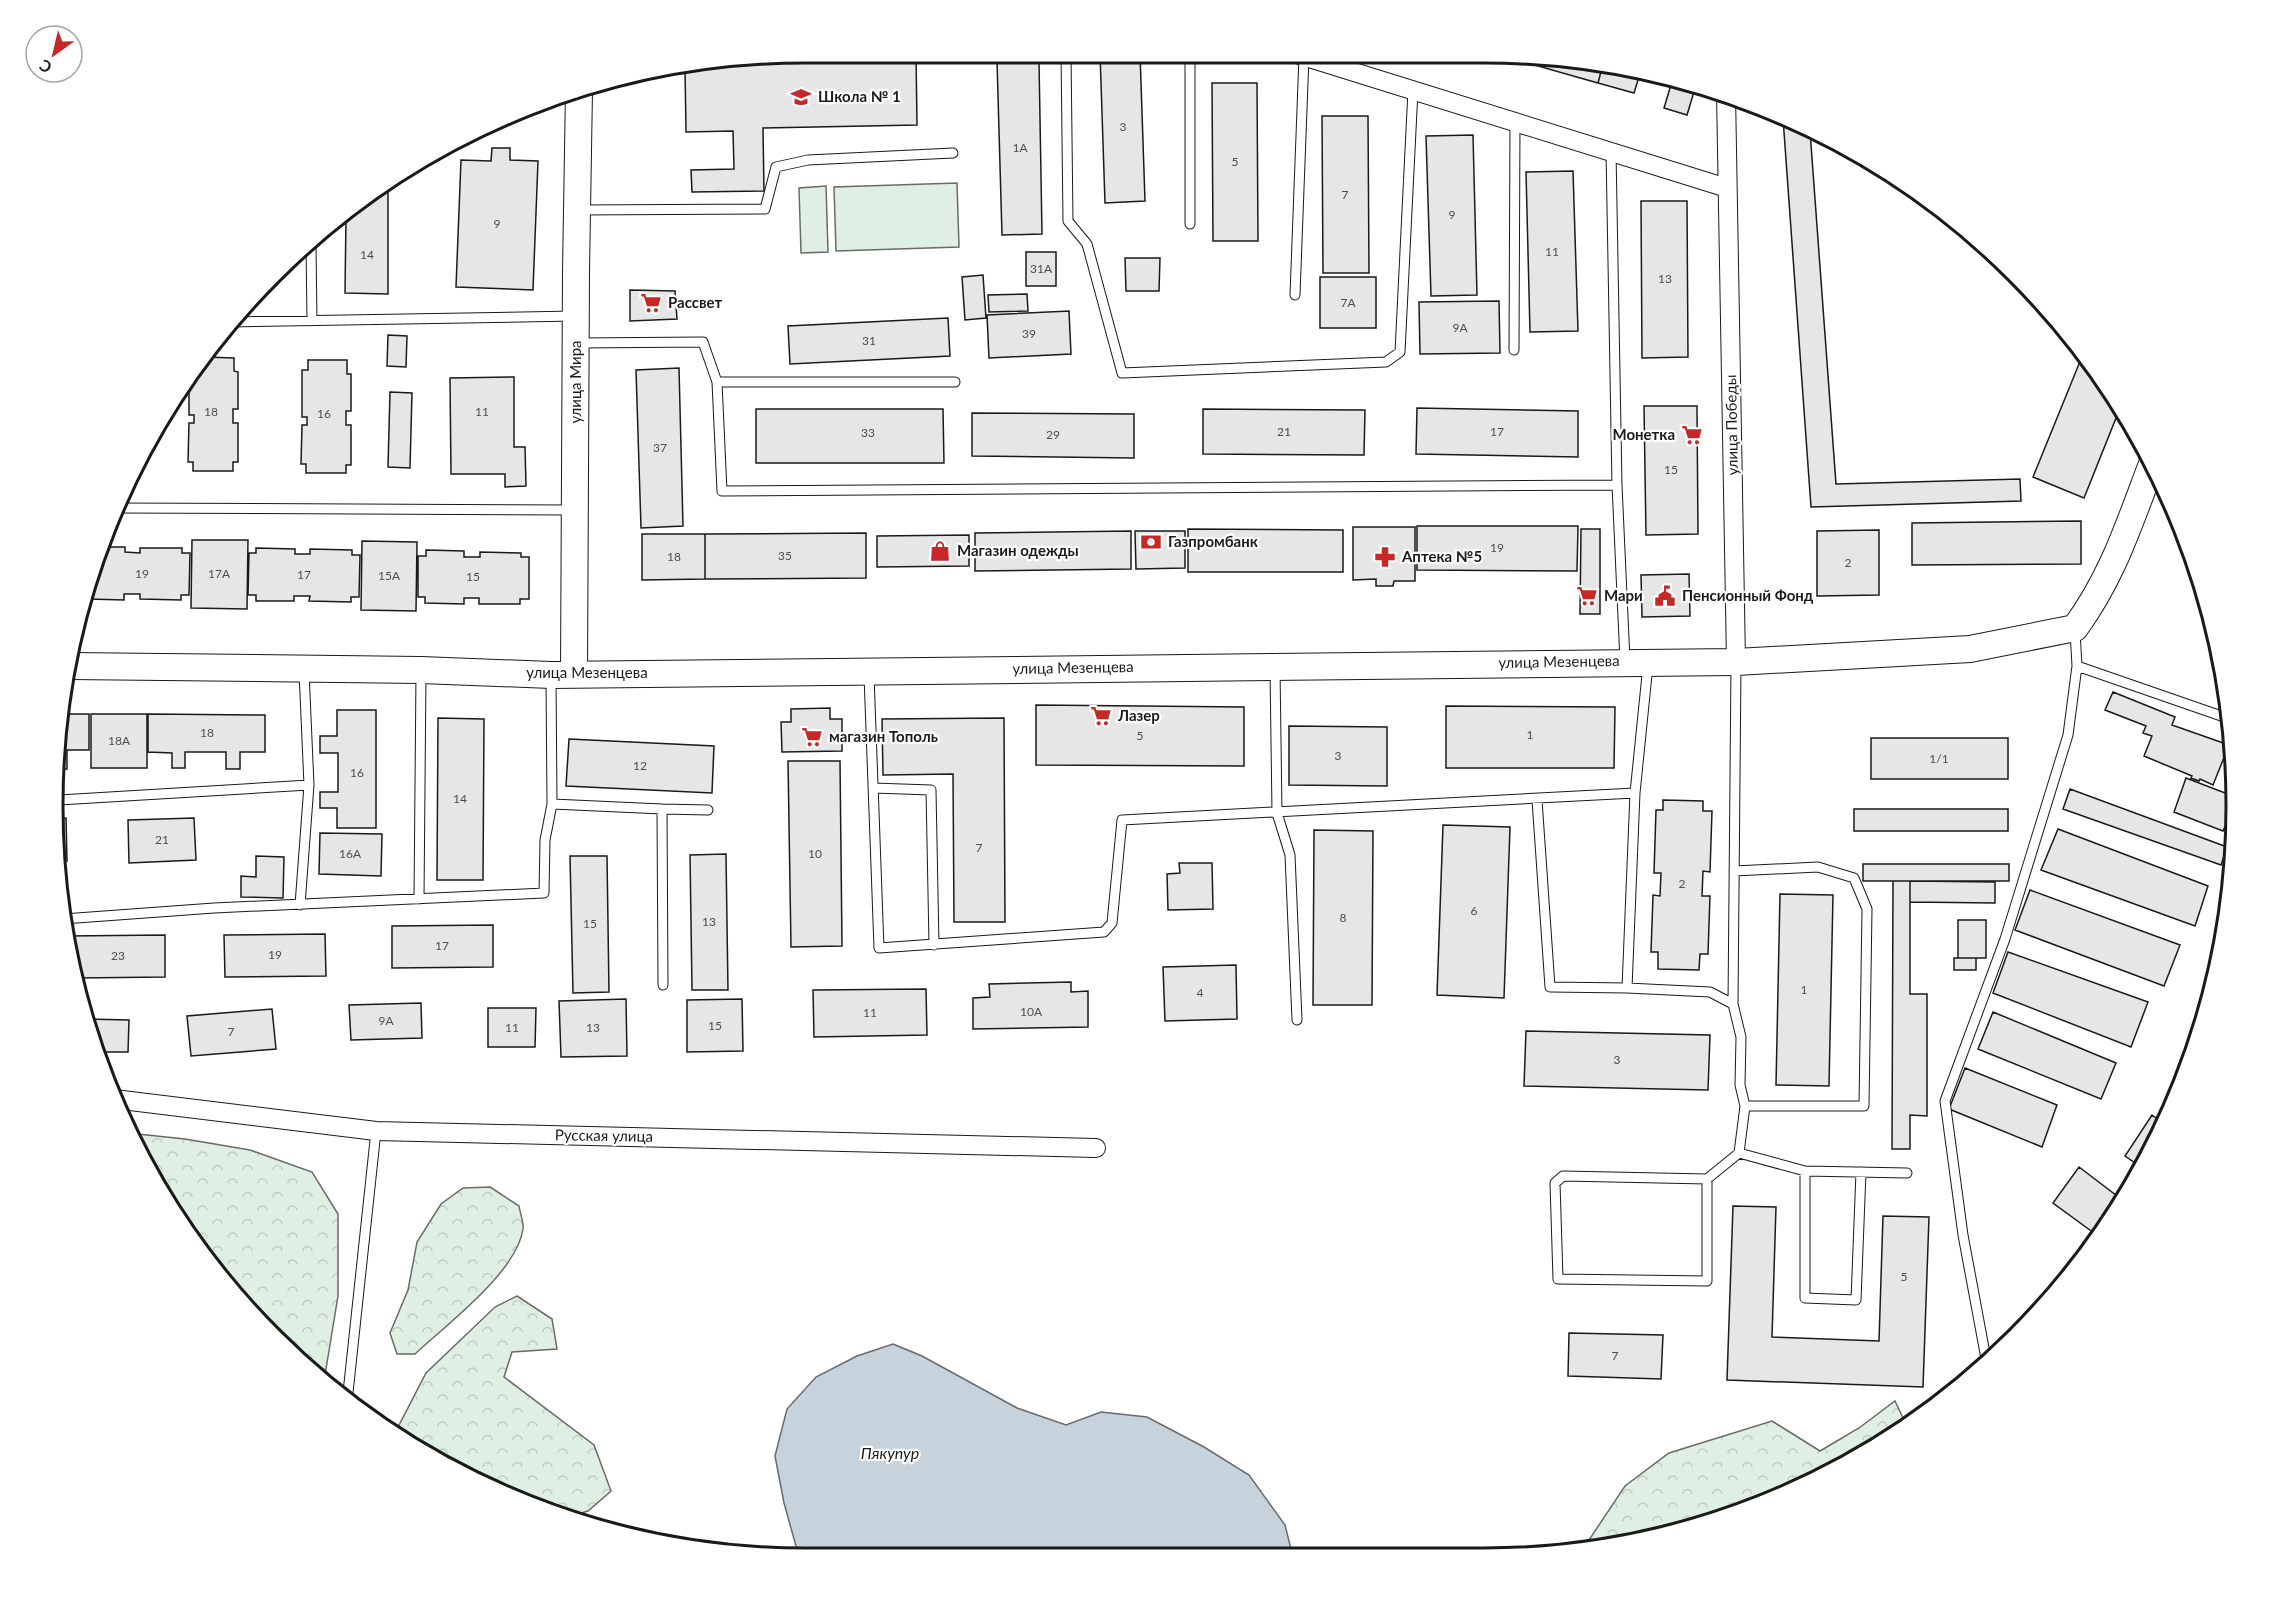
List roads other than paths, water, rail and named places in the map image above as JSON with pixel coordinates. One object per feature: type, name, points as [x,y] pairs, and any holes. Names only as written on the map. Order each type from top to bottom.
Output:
[{"type":"main road","name":"улица Мира","points":[[563,674],[575,510],[579,98]]},
{"type":"main road","points":[[2075,628],[2094,602],[2111,571],[2148,475]]},
{"type":"main road","name":"улица Мезенцева","points":[[76,666],[563,674],[1736,662],[1970,649],[2075,628]]},
{"type":"street","points":[[1327,63],[1727,188]]},
{"type":"street","name":"улица Победы","points":[[1726,104],[1736,662]]},
{"type":"street","name":"Русская улица","points":[[125,1100],[376,1131],[1096,1148]]},
{"type":"lane","points":[[1066,63],[1068,222],[1087,244],[1122,373],[1386,362],[1400,352],[1413,90]]},
{"type":"lane","points":[[1190,63],[1190,224]]},
{"type":"lane","points":[[1295,295],[1298,63]]},
{"type":"lane","points":[[1514,350],[1515,122]]},
{"type":"lane","points":[[1611,151],[1617,485],[1636,662],[1635,794],[1627,988]]},
{"type":"lane","points":[[577,210],[765,209],[776,167],[808,160],[953,153]]},
{"type":"lane","points":[[312,251],[312,321]]},
{"type":"lane","points":[[242,322],[576,316]]},
{"type":"lane","points":[[576,343],[703,342],[717,382],[722,491],[1617,485]]},
{"type":"lane","points":[[717,382],[955,382]]},
{"type":"lane","points":[[126,508],[575,510]]},
{"type":"lane","points":[[1985,1353],[1963,1235],[1946,1101],[2005,939],[2068,735],[2077,666],[2075,628]]},
{"type":"lane","points":[[1707,1179],[1707,1281],[1558,1279],[1555,1184],[1563,1176],[1707,1179],[1739,1153],[1745,1106],[1740,1084],[1741,1037],[1733,1004],[1736,662]]},
{"type":"lane","points":[[1275,666],[1277,813],[1290,855],[1297,1020]]},
{"type":"lane","points":[[2077,666],[2221,716]]},
{"type":"lane","points":[[300,905],[309,785],[304,670]]},
{"type":"lane","points":[[419,899],[421,670]]},
{"type":"lane","points":[[869,670],[879,948],[1104,932],[1112,923],[1122,820],[1635,794]]},
{"type":"lane","points":[[72,918],[214,908],[544,893],[545,840],[552,804],[563,674]]},
{"type":"lane","points":[[63,800],[309,785]]},
{"type":"lane","points":[[873,788],[931,790],[934,945]]},
{"type":"lane","points":[[1537,800],[1550,987],[1710,992],[1733,1004]]},
{"type":"lane","points":[[552,804],[708,810]]},
{"type":"lane","points":[[662,809],[663,985]]},
{"type":"lane","points":[[1734,871],[1818,867],[1854,878],[1868,909],[1864,1106],[1745,1106]]},
{"type":"lane","points":[[348,1391],[376,1131]]},
{"type":"lane","points":[[1739,1153],[1805,1171],[1907,1173]]},
{"type":"lane","points":[[1805,1171],[1805,1298],[1856,1300],[1861,1172]]},
{"type":"water","name":"Пякупур","points":[[893,1344],[922,1356],[1017,1408],[1066,1425],[1101,1412],[1147,1417],[1204,1447],[1249,1475],[1285,1525],[1291,1548],[796,1548],[784,1503],[775,1456],[787,1409],[816,1377],[857,1356]]},
{"type":"place","name":"Школа № 1","points":[[801,97]]},
{"type":"place","name":"Рассвет","points":[[651,303]]},
{"type":"place","name":"Монетка","points":[[1692,435]]},
{"type":"place","name":"Газпромбанк","points":[[1151,542]]},
{"type":"place","name":"Магазин одежды","points":[[940,551]]},
{"type":"place","name":"Аптека №5","points":[[1385,557]]},
{"type":"place","name":"Мари","points":[[1587,596]]},
{"type":"place","name":"Пенсионный Фонд","points":[[1665,596]]},
{"type":"place","name":"Лазер","points":[[1101,716]]},
{"type":"place","name":"магазин Тополь","points":[[812,737]]}]
